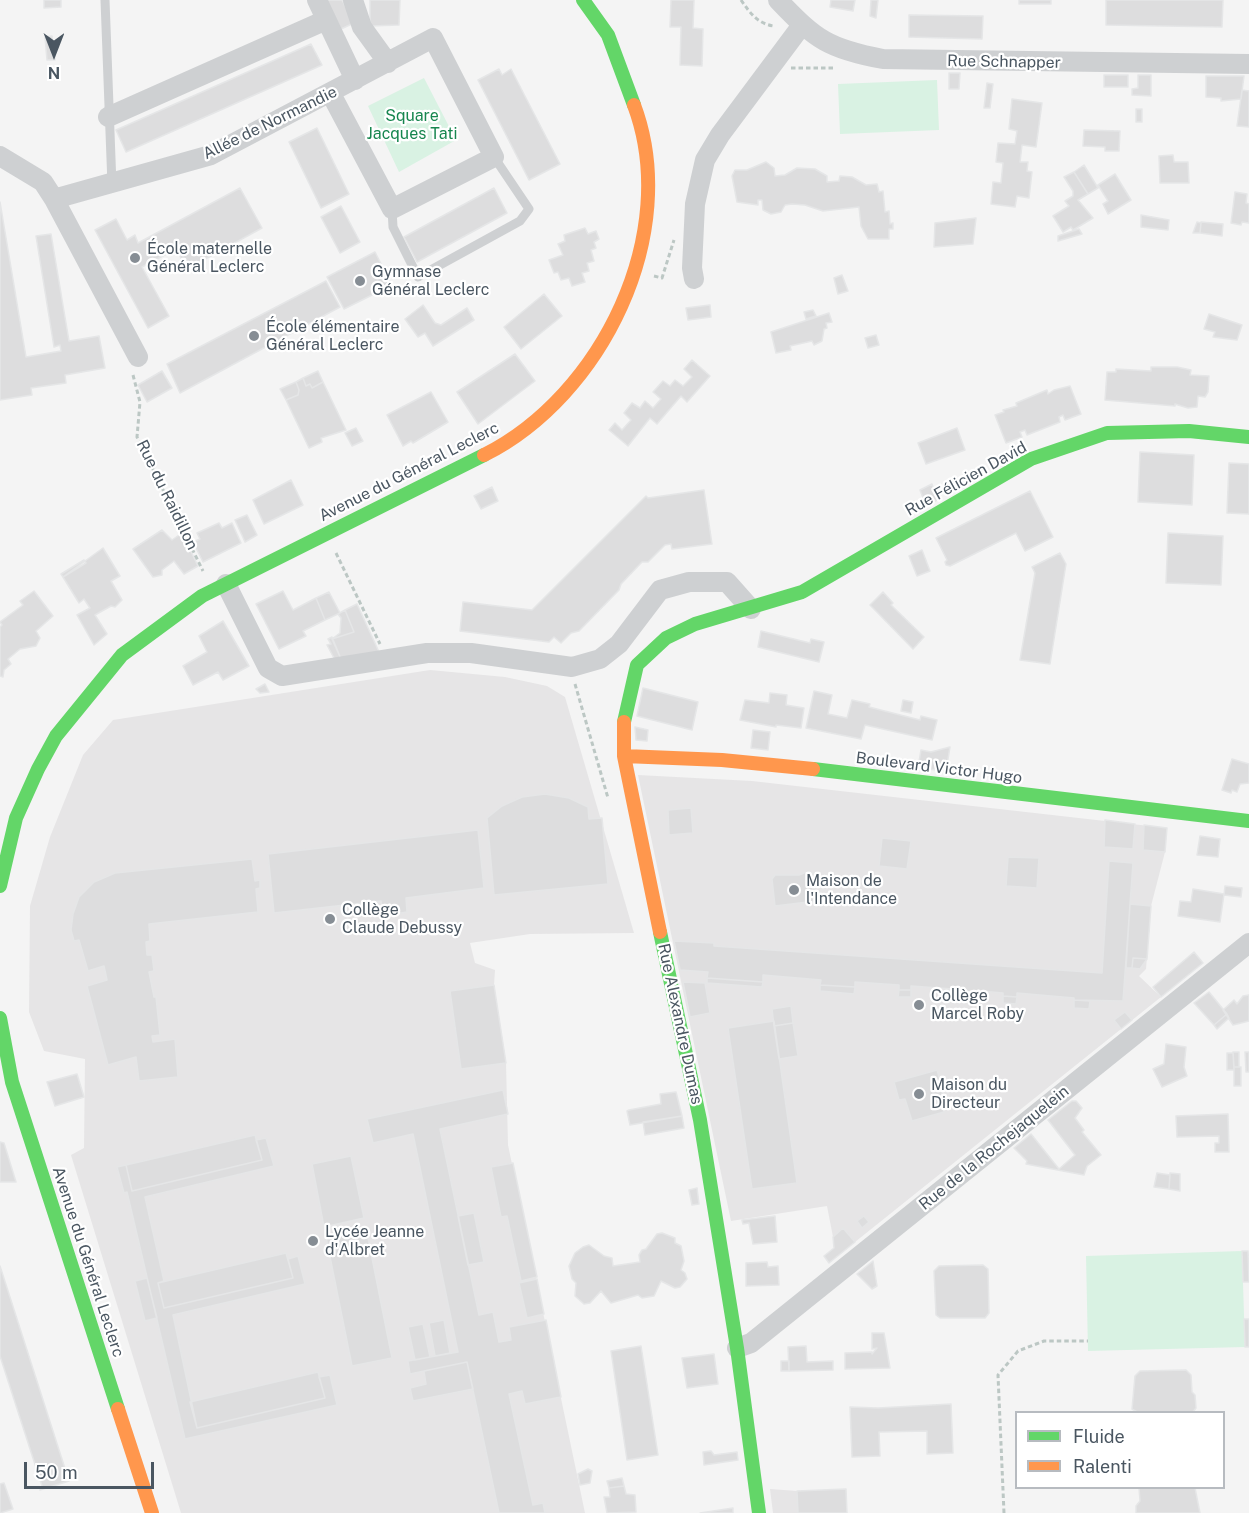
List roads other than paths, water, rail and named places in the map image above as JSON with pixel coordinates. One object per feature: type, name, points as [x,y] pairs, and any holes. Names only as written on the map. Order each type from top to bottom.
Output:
[{"type":"street","points":[[316,0],[355,80]]},
{"type":"street","points":[[353,0],[362,27],[388,63]]},
{"type":"street","name":"Avenue du Général Leclerc","points":[[0,886],[6,837],[38,769],[56,736],[122,655],[202,596],[486,455],[532,423],[578,377],[603,344],[628,293],[635,270],[647,205],[645,154],[639,118],[608,35],[583,0]]},
{"type":"street","name":"Rue Schnapper","points":[[778,0],[802,25],[826,44],[850,54],[883,60],[1249,64]]},
{"type":"street","points":[[108,117],[326,20]]},
{"type":"street","points":[[694,279],[692,268],[695,204],[705,160],[720,135],[802,25]]},
{"type":"street","name":"Allée de Normandie","points":[[54,199],[112,185],[211,155],[331,94],[433,38],[494,157]]},
{"type":"street","points":[[331,94],[392,209],[494,157]]},
{"type":"street","points":[[2,159],[43,182],[138,357]]},
{"type":"street","name":"Rue Félicien David","points":[[751,609],[802,592],[1041,456],[1107,433],[1189,431],[1249,437]]},
{"type":"street","points":[[226,584],[268,668],[282,676],[427,653],[471,653],[572,667],[600,659],[619,644],[660,590],[689,582],[726,582],[751,609]]},
{"type":"street","name":"Rue Alexandre Dumas","points":[[751,609],[695,624],[666,638],[637,665],[624,720],[624,756],[700,1120],[737,1348],[759,1513]]},
{"type":"street","name":"Boulevard Victor Hugo","points":[[624,756],[722,760],[819,770],[1249,821]]},
{"type":"street","name":"Rue de la Rochejaquelein","points":[[737,1348],[752,1343],[1249,943]]},
{"type":"street","name":"Avenue du Général Leclerc","points":[[0,1018],[12,1082],[152,1513]]},
{"type":"lane","points":[[105,0],[112,185]]},
{"type":"lane","points":[[392,209],[393,227],[418,277],[520,221],[529,209],[494,157]]},
{"type":"place","name":"École maternelle Général Leclerc","points":[[135,258]]},
{"type":"place","name":"Gymnase Général Leclerc","points":[[360,281]]},
{"type":"place","name":"École élémentaire Général Leclerc","points":[[254,336]]},
{"type":"place","name":"Maison de l'Intendance","points":[[794,890]]},
{"type":"place","name":"Collège Claude Debussy","points":[[330,919]]},
{"type":"place","name":"Collège Marcel Roby","points":[[919,1005]]},
{"type":"place","name":"Maison du Directeur","points":[[919,1094]]},
{"type":"place","name":"Lycée Jeanne d'Albret","points":[[313,1241]]},
{"type":"park label","name":"Square Jacques Tati","points":[[412,125]]}]
